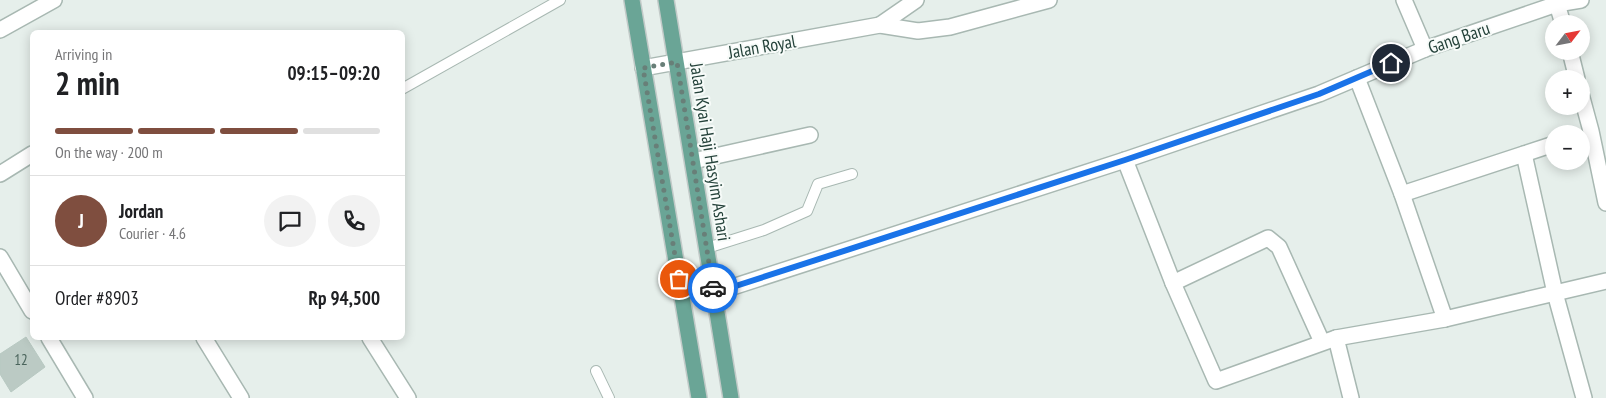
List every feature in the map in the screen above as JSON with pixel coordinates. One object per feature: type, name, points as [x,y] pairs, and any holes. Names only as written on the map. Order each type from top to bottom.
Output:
[{"type":"main road","points":[[632,0],[699,398]]},
{"type":"main road","name":"Jalan Kyai Haji Hasyim Ashari","points":[[666,0],[731,398]]},
{"type":"street","points":[[0,30],[54,0]]},
{"type":"street","name":"Jalan Royal","points":[[880,25],[916,0]]},
{"type":"street","name":"Jalan Royal","points":[[643,68],[880,25],[918,31],[950,27],[1048,0]]},
{"type":"street","points":[[1404,0],[1425,49]]},
{"type":"street","name":"Gang Baru","points":[[714,293],[1125,160],[1319,94],[1425,49],[1557,4],[1581,0]]},
{"type":"street","points":[[1557,4],[1560,15]]},
{"type":"street","points":[[1357,78],[1402,194],[1445,319]]},
{"type":"street","points":[[692,161],[810,135]]},
{"type":"street","points":[[1402,194],[1545,147]]},
{"type":"street","points":[[1590,147],[1606,203]]},
{"type":"street","points":[[1524,154],[1555,293],[1584,398]]},
{"type":"street","points":[[0,174],[30,155]]},
{"type":"street","points":[[1125,160],[1173,283],[1216,381],[1329,340],[1445,319],[1606,281]]},
{"type":"street","points":[[1173,283],[1268,238],[1279,247],[1329,340],[1351,398]]},
{"type":"street","points":[[0,257],[30,308]]},
{"type":"street","points":[[50,340],[85,398]]},
{"type":"street","points":[[205,340],[241,398]]},
{"type":"street","points":[[371,340],[408,398]]},
{"type":"lane","points":[[405,87],[560,0]]},
{"type":"lane","points":[[707,248],[764,230],[807,211],[818,184],[852,174]]},
{"type":"lane","points":[[596,371],[609,398]]},
{"type":"building","points":[[26,337],[45,367],[11,392],[0,374],[0,354]]},
{"type":"way so far","points":[[679,279],[643,68],[677,62],[713,288]]},
{"type":"route","points":[[713,288],[714,293],[1125,160],[1319,94],[1391,63]]}]
